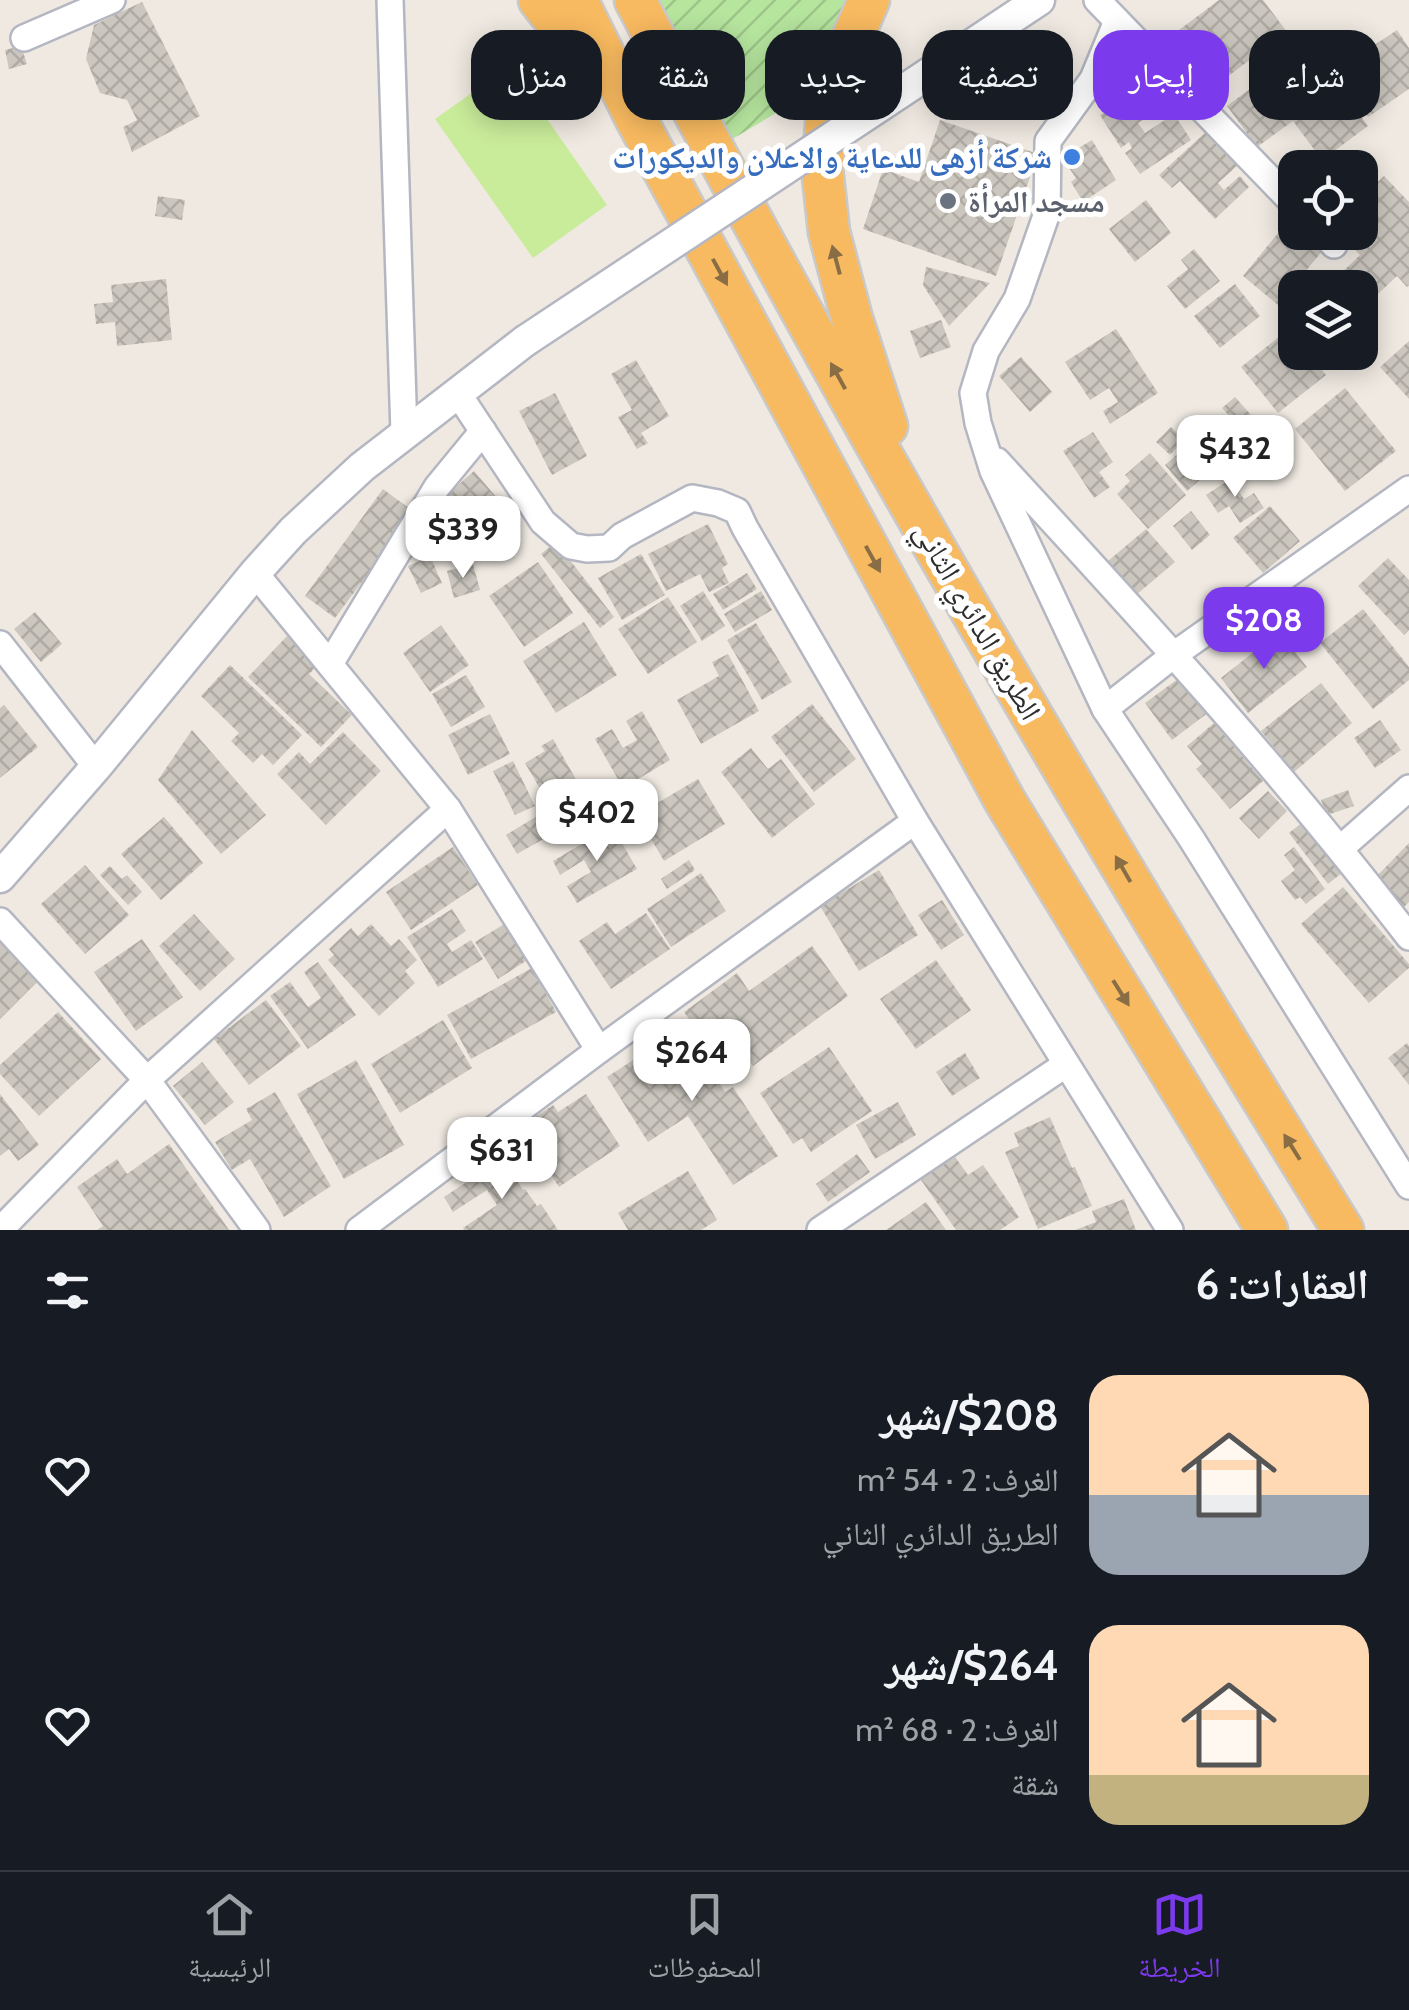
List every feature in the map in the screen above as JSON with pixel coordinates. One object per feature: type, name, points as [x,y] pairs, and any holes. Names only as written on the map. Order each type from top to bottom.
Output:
[{"type":"highway","points":[[539,0],[622,103]]},
{"type":"highway","name":"الطريق الدائري الثاني","points":[[577,0],[622,91]]},
{"type":"highway","name":"الطريق الدائري الثاني","points":[[635,0],[716,155],[970,613],[1187,978],[1343,1230]]},
{"type":"highway","points":[[870,0],[832,84],[822,168],[829,232],[852,319],[918,520]]},
{"type":"highway","name":"الطريق الدائري الثاني","points":[[637,120],[1004,801],[1266,1230]]},
{"type":"street","points":[[24,38],[112,0]]},
{"type":"street","points":[[390,0],[404,433]]},
{"type":"street","points":[[0,876],[96,767],[255,574],[322,503],[404,433],[525,340],[1039,0]]},
{"type":"street","points":[[1097,0],[1278,187]]},
{"type":"street","points":[[1117,21],[1093,79],[1048,141],[1047,213],[1017,299],[986,351],[974,393],[978,422],[993,471],[1104,709],[1191,838],[1409,1186]]},
{"type":"street","points":[[456,392],[543,522],[571,546],[609,548],[622,536],[692,498],[737,510],[915,821],[1170,1230]]},
{"type":"street","points":[[330,664],[437,488],[483,432]]},
{"type":"street","points":[[988,452],[1175,654],[1341,848],[1409,936]]},
{"type":"street","points":[[1104,709],[1175,654],[1409,489]]},
{"type":"street","points":[[255,574],[448,809],[599,1050]]},
{"type":"street","points":[[0,644],[96,767]]},
{"type":"street","points":[[1341,848],[1409,788]]},
{"type":"street","points":[[0,1230],[147,1080],[448,809]]},
{"type":"street","points":[[359,1230],[391,1221],[599,1050],[915,821]]},
{"type":"street","points":[[0,921],[147,1080],[257,1230]]},
{"type":"street","points":[[820,1230],[1065,1065]]},
{"type":"green space","points":[[636,0],[869,0],[856,30],[765,30],[765,120],[734,138],[706,138],[697,120],[745,120],[745,30],[651,30]]},
{"type":"green space","points":[[471,94],[471,120],[548,120],[607,205],[533,258],[435,119]]},
{"type":"building","points":[[1219,0],[1263,0],[1286,30],[1249,30],[1249,60],[1229,76],[1229,30],[1179,30]]},
{"type":"building","points":[[142,2],[200,116],[132,152],[123,127],[137,120],[127,100],[100,93],[86,59],[94,25]]},
{"type":"building","points":[[1397,30],[1409,48],[1409,89],[1380,109],[1380,41]]},
{"type":"building","points":[[21,46],[27,64],[9,69],[5,50]]},
{"type":"building","points":[[1249,90],[1249,120],[1364,120],[1368,126],[1336,150],[1315,150],[1293,121],[1257,147],[1229,105]]},
{"type":"building","points":[[940,120],[1038,154],[996,276],[863,229],[883,169],[919,182]]},
{"type":"building","points":[[1103,120],[1143,120],[1138,123],[1145,133],[1165,120],[1178,120],[1191,140],[1140,174],[1125,153],[1132,148],[1129,142],[1121,148]]},
{"type":"building","points":[[1207,131],[1238,165],[1218,183],[1224,190],[1240,176],[1249,187],[1215,219],[1180,181],[1172,188],[1159,175]]},
{"type":"building","points":[[1092,140],[1116,180],[1083,202],[1071,182],[1076,178],[1067,165],[1072,162],[1067,155]]},
{"type":"building","points":[[1384,176],[1409,202],[1409,286],[1397,276],[1378,294],[1378,270],[1344,270],[1360,255],[1355,250],[1378,250],[1378,182]]},
{"type":"building","points":[[158,196],[185,200],[182,220],[155,216]]},
{"type":"building","points":[[1146,200],[1171,233],[1135,262],[1109,229]]},
{"type":"building","points":[[1278,233],[1278,250],[1323,250],[1307,270],[1278,270],[1278,305],[1243,276]]},
{"type":"building","points":[[1194,249],[1220,281],[1185,309],[1167,286],[1188,269],[1181,260]]},
{"type":"building","points":[[926,267],[990,283],[949,326],[923,285]]},
{"type":"building","points":[[166,279],[172,340],[117,346],[115,322],[96,324],[94,304],[113,302],[111,285]]},
{"type":"building","points":[[1235,284],[1260,316],[1220,348],[1194,316]]},
{"type":"building","points":[[941,320],[951,347],[920,358],[910,331]]},
{"type":"building","points":[[1116,329],[1158,393],[1110,424],[1103,411],[1118,402],[1109,388],[1090,400],[1065,362]]},
{"type":"building","points":[[1278,338],[1278,370],[1322,370],[1326,375],[1278,413],[1241,367]]},
{"type":"building","points":[[1409,341],[1409,399],[1380,367]]},
{"type":"building","points":[[1021,357],[1052,392],[1030,412],[999,376]]},
{"type":"building","points":[[636,360],[669,416],[641,433],[648,443],[637,449],[618,417],[632,410],[611,374]]},
{"type":"building","points":[[1345,388],[1396,451],[1345,491],[1295,429]]},
{"type":"building","points":[[555,393],[587,456],[552,475],[519,411]]},
{"type":"building","points":[[1235,397],[1268,434],[1235,464],[1224,452],[1245,433],[1222,408]]},
{"type":"building","points":[[1171,427],[1184,440],[1170,455],[1156,442]]},
{"type":"building","points":[[1093,432],[1113,462],[1099,472],[1110,487],[1094,498],[1063,451]]},
{"type":"building","points":[[1209,443],[1223,460],[1187,491],[1165,465],[1187,446],[1195,455]]},
{"type":"building","points":[[1150,453],[1186,495],[1148,529],[1117,494],[1130,481],[1125,475]]},
{"type":"building","points":[[474,471],[521,526],[492,551],[476,532],[451,554],[420,518]]},
{"type":"building","points":[[1235,476],[1244,499],[1254,493],[1264,508],[1240,523],[1229,506],[1218,513],[1206,495]]},
{"type":"building","points":[[383,489],[414,512],[335,618],[305,596]]},
{"type":"building","points":[[1270,506],[1300,541],[1263,573],[1233,538]]},
{"type":"building","points":[[1191,511],[1210,535],[1192,550],[1173,526]]},
{"type":"building","points":[[708,524],[728,564],[722,568],[729,583],[709,592],[700,574],[666,591],[648,554]]},
{"type":"building","points":[[1146,529],[1175,562],[1136,595],[1108,561]]},
{"type":"building","points":[[556,542],[614,617],[600,628],[541,554]]},
{"type":"building","points":[[641,554],[665,595],[622,620],[598,578]]},
{"type":"building","points":[[430,556],[442,583],[421,593],[408,566]]},
{"type":"building","points":[[1388,558],[1409,580],[1409,630],[1404,635],[1358,586]]},
{"type":"building","points":[[538,562],[573,613],[524,647],[489,596]]},
{"type":"building","points":[[473,564],[480,590],[454,598],[447,571]]},
{"type":"building","points":[[747,573],[757,589],[723,610],[713,594]]},
{"type":"building","points":[[703,591],[725,626],[702,641],[680,606]]},
{"type":"building","points":[[761,591],[772,610],[735,632],[724,614]]},
{"type":"building","points":[[668,597],[697,642],[648,674],[618,629]]},
{"type":"building","points":[[1363,609],[1409,667],[1409,680],[1373,709],[1320,643]]},
{"type":"building","points":[[35,612],[62,644],[41,662],[14,629]]},
{"type":"building","points":[[584,622],[617,675],[556,713],[523,661]]},
{"type":"building","points":[[756,623],[792,682],[762,700],[727,640]]},
{"type":"building","points":[[441,625],[469,665],[430,692],[403,653]]},
{"type":"building","points":[[1279,632],[1307,667],[1248,713],[1221,678]]},
{"type":"building","points":[[287,636],[318,665],[309,674],[352,715],[321,747],[248,677]]},
{"type":"building","points":[[728,654],[759,711],[701,744],[677,700],[719,676],[712,662]]},
{"type":"building","points":[[230,665],[302,735],[273,765],[262,754],[253,763],[231,741],[239,733],[201,696]]},
{"type":"building","points":[[466,675],[485,707],[451,727],[432,694]]},
{"type":"building","points":[[1182,676],[1209,712],[1172,740],[1145,703]]},
{"type":"building","points":[[1321,683],[1352,723],[1294,772],[1261,731]]},
{"type":"building","points":[[812,704],[856,759],[814,792],[771,737]]},
{"type":"building","points":[[4,705],[38,747],[0,778],[0,708]]},
{"type":"building","points":[[642,711],[670,760],[623,788],[595,739],[612,729],[623,748],[637,740],[626,721]]},
{"type":"building","points":[[490,714],[510,754],[468,775],[448,735]]},
{"type":"building","points":[[1380,720],[1401,750],[1375,768],[1354,738]]},
{"type":"building","points":[[1214,723],[1263,781],[1230,809],[1196,769],[1202,764],[1187,746]]},
{"type":"building","points":[[192,730],[266,815],[221,854],[158,780]]},
{"type":"building","points":[[343,732],[381,771],[326,825],[277,774],[299,752],[310,764]]},
{"type":"building","points":[[553,739],[591,806],[578,813],[568,796],[550,806],[525,763],[545,751],[541,746]]},
{"type":"building","points":[[751,748],[768,769],[781,759],[815,804],[772,838],[721,772]]},
{"type":"building","points":[[513,761],[535,806],[515,815],[493,771]]},
{"type":"building","points":[[698,779],[725,824],[664,861],[637,815]]},
{"type":"building","points":[[1348,790],[1354,806],[1327,815],[1321,800]]},
{"type":"building","points":[[1268,791],[1287,811],[1259,839],[1239,818]]},
{"type":"building","points":[[542,813],[554,833],[517,854],[506,835]]},
{"type":"building","points":[[164,817],[203,863],[161,900],[121,854]]},
{"type":"building","points":[[1304,821],[1343,872],[1328,884],[1289,833]]},
{"type":"building","points":[[612,826],[637,869],[577,903],[567,886],[591,872],[584,860],[560,875],[553,861]]},
{"type":"building","points":[[1409,843],[1409,902],[1403,908],[1374,879]]},
{"type":"building","points":[[453,847],[478,885],[411,930],[386,892]]},
{"type":"building","points":[[1294,847],[1325,889],[1306,904],[1300,897],[1295,900],[1281,881],[1295,870],[1284,855]]},
{"type":"building","points":[[689,860],[695,870],[667,889],[661,879]]},
{"type":"building","points":[[85,865],[129,915],[85,954],[41,904]]},
{"type":"building","points":[[110,866],[122,879],[127,875],[142,892],[128,905],[100,875]]},
{"type":"building","points":[[879,870],[918,935],[859,971],[820,906]]},
{"type":"building","points":[[701,873],[726,911],[671,947],[647,909]]},
{"type":"building","points":[[1343,887],[1409,964],[1369,1003],[1301,924]]},
{"type":"building","points":[[942,900],[964,935],[941,950],[918,915]]},
{"type":"building","points":[[452,909],[466,931],[447,944],[452,952],[471,940],[483,959],[438,987],[407,937]]},
{"type":"building","points":[[646,913],[670,949],[611,989],[579,941],[607,922],[615,934]]},
{"type":"building","points":[[194,914],[235,959],[200,991],[159,946]]},
{"type":"building","points":[[506,923],[529,959],[498,979],[475,942]]},
{"type":"building","points":[[371,924],[391,946],[399,939],[417,960],[405,971],[415,983],[379,1016],[328,960],[334,955],[329,949],[351,928],[358,936]]},
{"type":"building","points":[[0,933],[43,976],[0,1019]]},
{"type":"building","points":[[142,939],[183,997],[136,1031],[94,972]]},
{"type":"building","points":[[812,946],[848,996],[753,1066],[728,1033],[709,1047],[684,1012],[737,973],[749,991]]},
{"type":"building","points":[[936,960],[971,1010],[916,1049],[880,999]]},
{"type":"building","points":[[318,962],[356,1015],[308,1049],[270,996],[290,982],[308,1007],[321,998],[304,972]]},
{"type":"building","points":[[532,968],[556,1012],[471,1059],[447,1015]]},
{"type":"building","points":[[266,1000],[301,1046],[249,1085],[214,1039]]},
{"type":"building","points":[[58,1012],[101,1059],[39,1116],[0,1074],[0,1065]]},
{"type":"building","points":[[443,1020],[472,1068],[400,1113],[371,1064]]},
{"type":"building","points":[[684,1027],[725,1092],[733,1087],[778,1156],[733,1185],[688,1116],[648,1142],[607,1077]]},
{"type":"building","points":[[1407,1043],[1409,1046],[1409,1085],[1388,1058]]},
{"type":"building","points":[[829,1047],[872,1111],[811,1152],[802,1138],[793,1144],[760,1093]]},
{"type":"building","points":[[965,1053],[980,1078],[952,1096],[936,1072]]},
{"type":"building","points":[[356,1060],[404,1145],[344,1179],[297,1094]]},
{"type":"building","points":[[202,1062],[234,1102],[205,1125],[173,1086]]},
{"type":"building","points":[[275,1092],[331,1186],[284,1217],[250,1159],[232,1170],[215,1142],[252,1120],[246,1109]]},
{"type":"building","points":[[0,1094],[39,1145],[18,1161],[9,1149],[0,1156]]},
{"type":"building","points":[[586,1094],[620,1146],[559,1187],[545,1166],[534,1173],[523,1157],[541,1145],[526,1123],[553,1105],[558,1112]]},
{"type":"building","points":[[898,1102],[916,1135],[875,1159],[856,1125]]},
{"type":"building","points":[[1050,1117],[1092,1206],[1038,1229],[1005,1152],[1019,1146],[1014,1133]]},
{"type":"building","points":[[169,1144],[229,1230],[97,1230],[103,1226],[77,1187],[117,1159],[127,1174]]},
{"type":"building","points":[[948,1147],[968,1175],[983,1165],[1019,1217],[1000,1230],[956,1230],[914,1170]]},
{"type":"building","points":[[857,1154],[870,1172],[828,1202],[816,1184]]},
{"type":"building","points":[[503,1158],[523,1190],[537,1206],[541,1204],[558,1230],[464,1230],[497,1205],[487,1190],[453,1212],[444,1197]]},
{"type":"building","points":[[688,1171],[717,1220],[701,1230],[628,1230],[618,1213]]},
{"type":"building","points":[[1124,1199],[1136,1230],[1075,1230],[1096,1222],[1092,1211]]},
{"type":"building","points":[[926,1202],[946,1230],[886,1230]]},
{"type":"place","name":"شركة أزهى للدعاية والاعلان والديكورات","points":[[1072,157]]},
{"type":"place","name":"مسجد المرأة","points":[[948,201]]}]
